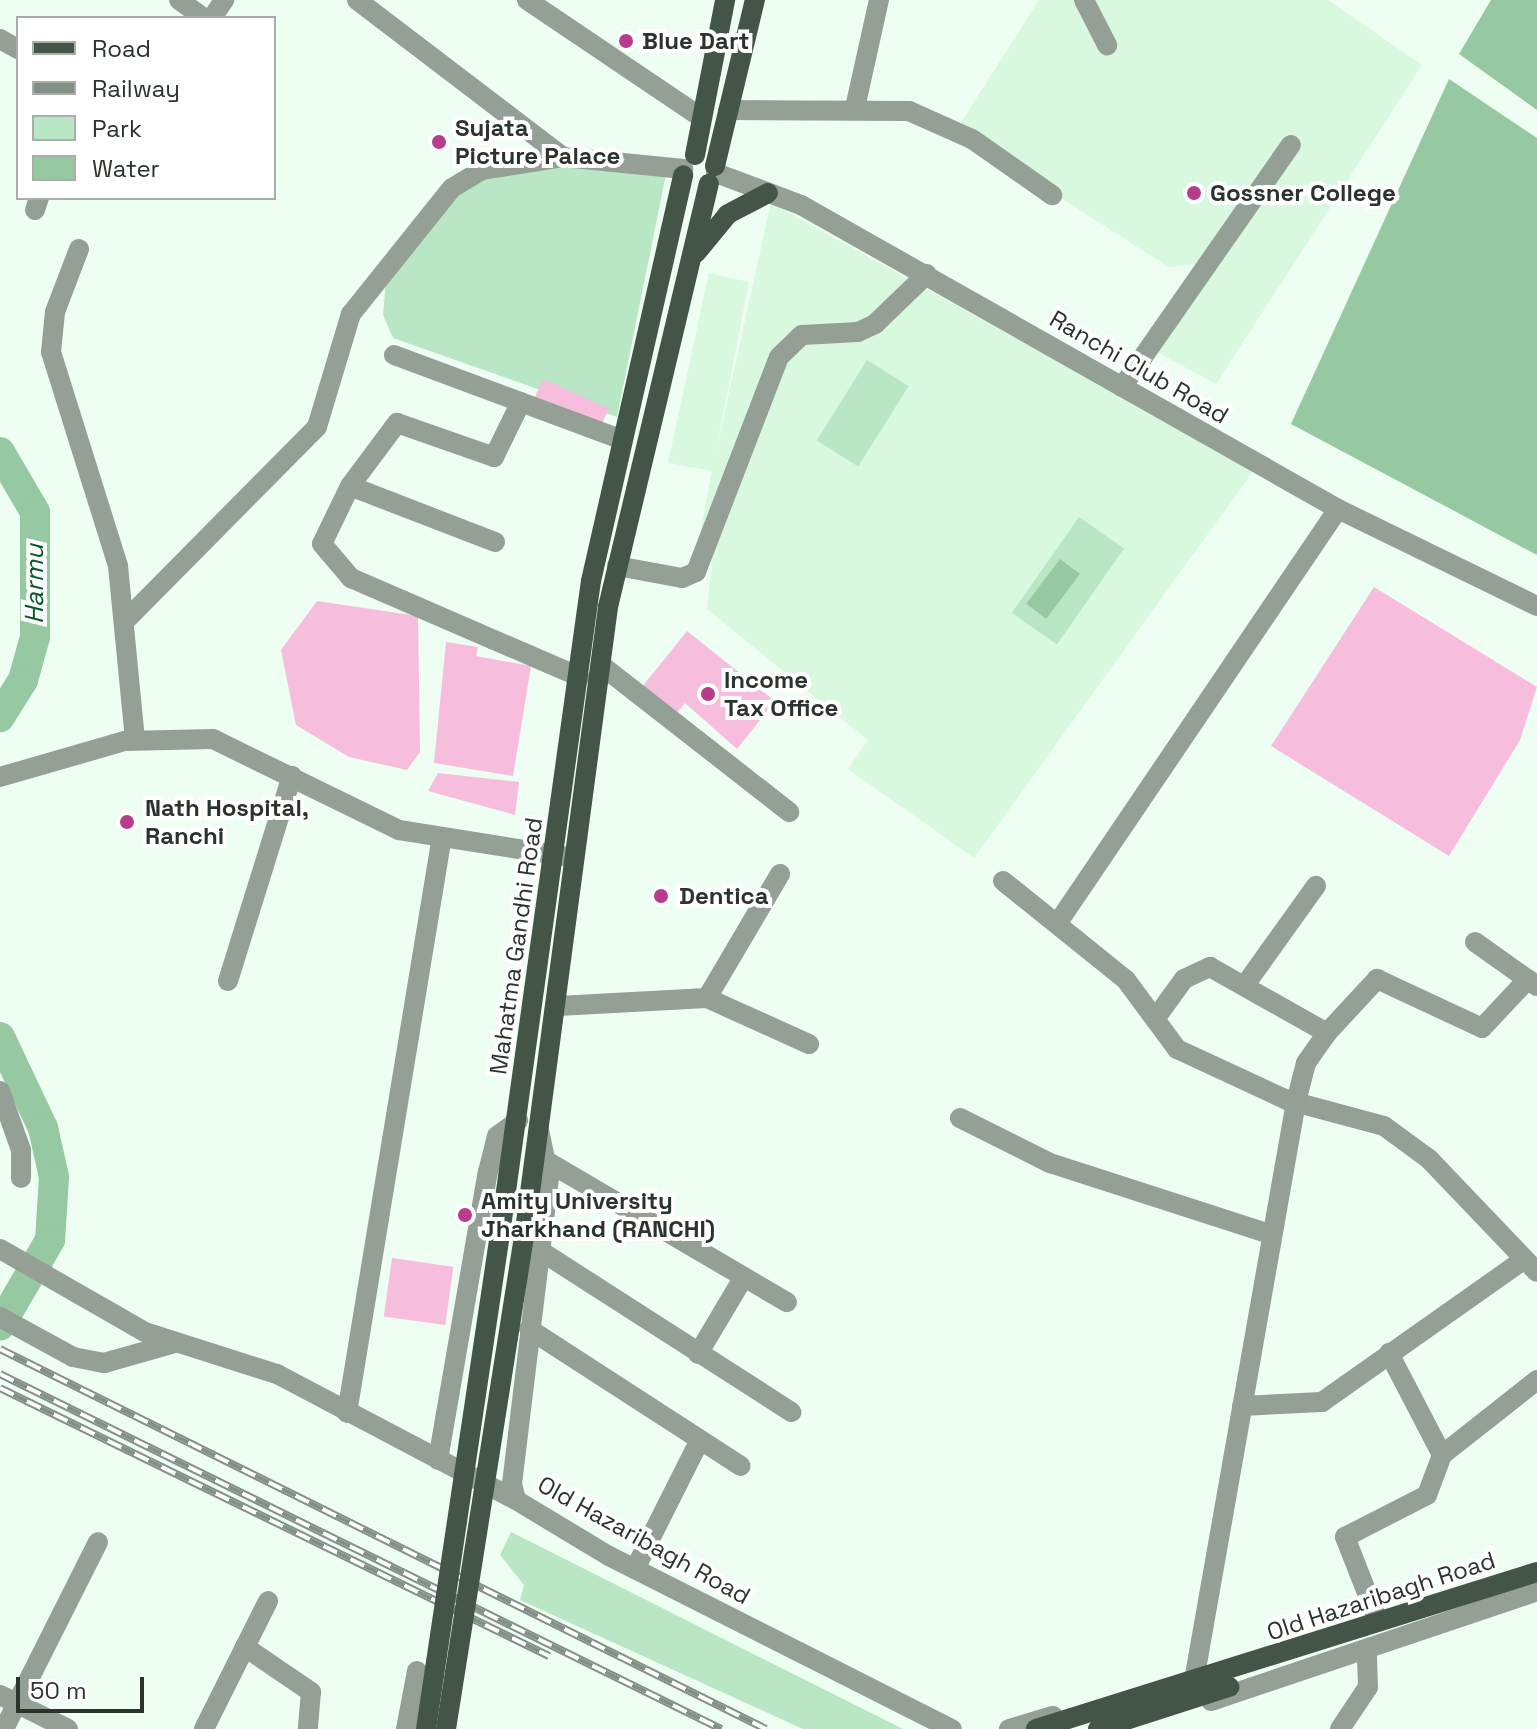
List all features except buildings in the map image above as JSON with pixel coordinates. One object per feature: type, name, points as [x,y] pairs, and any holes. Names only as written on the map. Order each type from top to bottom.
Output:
[{"type":"main road","name":"Mahatma Gandhi Road","points":[[426,1729],[518,1121],[580,677],[622,440],[725,0]]},
{"type":"main road","name":"Mahatma Gandhi Road","points":[[446,1729],[558,1006],[601,665],[617,566],[755,0]]},
{"type":"main road","points":[[687,166],[713,174]]},
{"type":"main road","points":[[687,166],[697,188],[713,174]]},
{"type":"main road","points":[[689,262],[728,214],[768,193]]},
{"type":"main road","name":"Old Hazaribagh Road","points":[[1036,1729],[1241,1669],[1537,1572]]},
{"type":"main road","points":[[1098,1729],[1537,1588]]},
{"type":"street","points":[[179,0],[201,16]]},
{"type":"street","points":[[357,0],[563,157]]},
{"type":"street","points":[[527,0],[699,116]]},
{"type":"street","points":[[855,108],[879,0]]},
{"type":"street","points":[[1084,0],[1107,45]]},
{"type":"street","points":[[728,110],[855,108],[909,111],[956,130],[1052,195]]},
{"type":"street","points":[[1122,387],[1291,145]]},
{"type":"street","points":[[125,621],[317,427],[351,314],[437,203],[482,170],[563,157],[687,166]]},
{"type":"street","name":"Ranchi Club Road","points":[[713,174],[768,193],[926,275],[1338,509],[1537,606]]},
{"type":"street","points":[[79,249],[55,312],[51,352],[98,488],[125,621],[135,739]]},
{"type":"street","points":[[617,566],[682,578],[696,572],[748,422],[785,349],[802,335],[858,332],[875,324],[926,275]]},
{"type":"street","points":[[394,355],[622,440]]},
{"type":"street","points":[[521,402],[494,457],[397,423],[350,486],[322,544],[351,578],[580,677]]},
{"type":"street","points":[[350,486],[495,542]]},
{"type":"street","points":[[1057,924],[1338,509]]},
{"type":"street","points":[[601,665],[789,812]]},
{"type":"street","points":[[0,777],[135,739],[213,739],[399,830],[441,842],[578,857]]},
{"type":"street","points":[[228,981],[292,776]]},
{"type":"street","points":[[347,1413],[441,842]]},
{"type":"street","points":[[707,998],[780,874]]},
{"type":"street","points":[[1003,881],[1126,980],[1177,1049],[1296,1102],[1363,1115],[1395,1133],[1531,1265],[1389,1353],[1311,1406],[1242,1406]]},
{"type":"street","points":[[1245,985],[1316,886]]},
{"type":"street","points":[[1195,1675],[1270,1234],[1306,1063],[1327,1033],[1377,979],[1482,1028],[1532,983],[1475,942]]},
{"type":"street","points":[[1155,1019],[1201,966],[1245,985],[1327,1033]]},
{"type":"street","points":[[558,1006],[707,998],[809,1044]]},
{"type":"street","points":[[0,1091],[21,1150],[21,1178]]},
{"type":"street","points":[[960,1118],[1050,1163],[1270,1234]]},
{"type":"street","points":[[438,1460],[488,1172],[497,1136],[518,1121]]},
{"type":"street","name":"Old Hazaribagh Road","points":[[539,1130],[548,1162],[512,1484],[516,1500],[635,1569],[952,1729]]},
{"type":"street","points":[[548,1162],[742,1280],[787,1302]]},
{"type":"street","points":[[0,1249],[75,1294],[175,1343],[246,1360],[516,1500]]},
{"type":"street","points":[[539,1250],[791,1412]]},
{"type":"street","points":[[698,1354],[742,1280]]},
{"type":"street","points":[[0,1317],[37,1338],[104,1363],[175,1343]]},
{"type":"street","points":[[529,1329],[741,1466]]},
{"type":"street","points":[[1389,1353],[1442,1455]]},
{"type":"street","points":[[1376,1616],[1345,1537],[1427,1495],[1442,1455],[1537,1380]]},
{"type":"street","points":[[635,1569],[700,1440]]},
{"type":"street","points":[[4,1729],[8,1699],[98,1542]]},
{"type":"street","points":[[1009,1729],[1195,1675],[1537,1562]]},
{"type":"street","points":[[1119,1729],[1367,1649],[1537,1588]]},
{"type":"street","points":[[210,1727],[268,1601]]},
{"type":"street","points":[[245,1647],[311,1692],[308,1729]]},
{"type":"street","points":[[1340,1729],[1368,1687],[1367,1649]]},
{"type":"street","points":[[406,1729],[417,1671]]},
{"type":"street","points":[[8,1699],[68,1729]]},
{"type":"shaded area","name":"Gossner College","points":[[1039,0],[1328,0],[1422,65],[1216,384],[1155,351],[1203,263],[1168,267],[956,130]]},
{"type":"shaded area","points":[[771,203],[1254,470],[974,858],[848,769],[868,740],[707,609],[713,554],[697,550],[712,471],[668,463],[709,273],[749,282],[715,456]]},
{"type":"green space","points":[[494,148],[666,174],[617,417],[393,338],[383,315],[386,279]]},
{"type":"green space","points":[[867,360],[909,386],[858,467],[817,441]]},
{"type":"green space","points":[[1079,517],[1124,549],[1057,644],[1012,613]]},
{"type":"green space","points":[[511,1532],[903,1729],[803,1729],[520,1600],[524,1585],[500,1555]]},
{"type":"water","points":[[1491,0],[1537,0],[1537,110],[1459,54]]},
{"type":"water","points":[[1449,79],[1537,138],[1537,555],[1291,424]]},
{"type":"water","points":[[1060,559],[1080,574],[1046,619],[1026,604]]},
{"type":"waterway","name":"Harmu","points":[[0,452],[35,512],[35,637],[23,680],[0,717]]},
{"type":"waterway","name":"Harmu","points":[[0,1037],[43,1128],[54,1177],[50,1240],[0,1326]]},
{"type":"railway","points":[[0,1349],[766,1729]]},
{"type":"railway","points":[[0,1374],[721,1729]]},
{"type":"railway","points":[[0,1388],[549,1656]]},
{"type":"place","name":"Blue Dart","points":[[626,41]]},
{"type":"place","name":"Sujata Picture Palace","points":[[439,142]]},
{"type":"place","name":"Gossner College","points":[[1194,193]]},
{"type":"place","name":"Income Tax Office","points":[[708,694]]},
{"type":"place","name":"Nath Hospital, Ranchi","points":[[127,822]]},
{"type":"place","name":"Dentica","points":[[661,896]]},
{"type":"place","name":"Amity University Jharkhand (RANCHI)","points":[[465,1215]]}]
